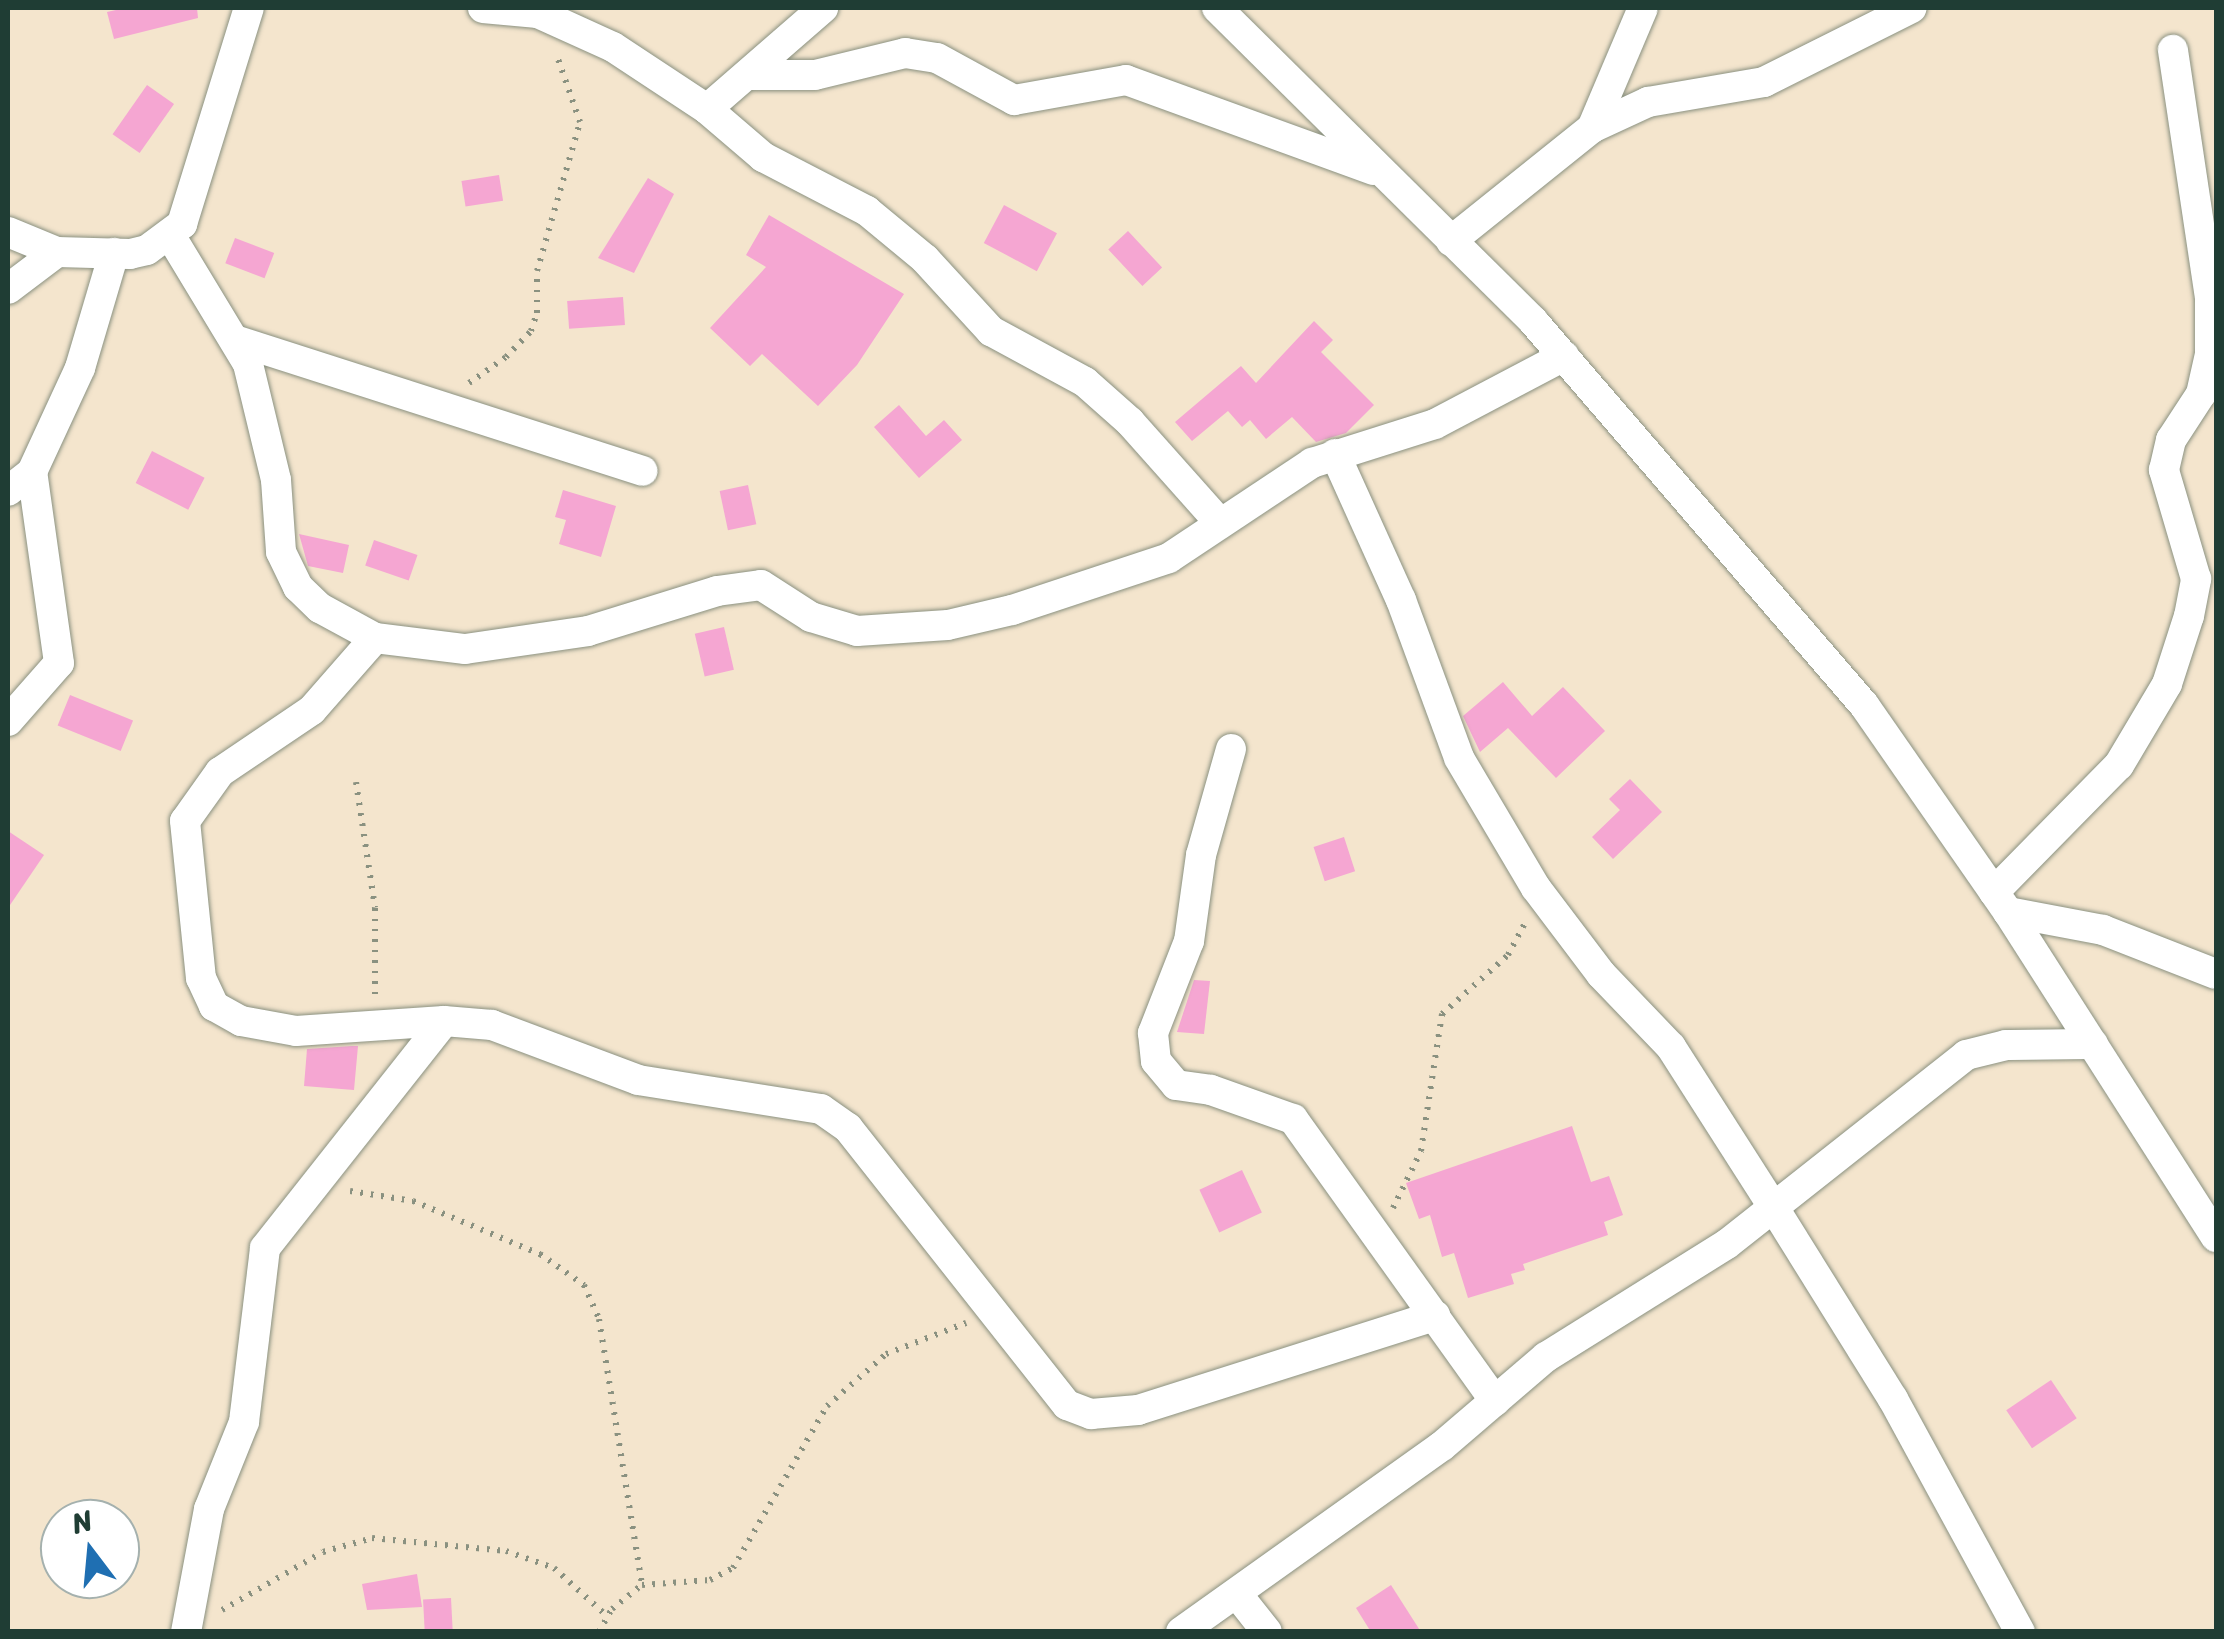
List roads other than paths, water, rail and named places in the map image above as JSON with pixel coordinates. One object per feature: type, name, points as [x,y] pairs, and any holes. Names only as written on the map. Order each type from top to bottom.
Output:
[{"type":"street","points":[[8,232],[57,252],[114,253],[148,250],[182,224],[249,8]]},
{"type":"street","points":[[483,8],[538,13],[613,47],[706,109],[763,157],[896,233],[991,332],[1085,382],[1176,467],[1220,523]]},
{"type":"street","points":[[706,109],[823,8]]},
{"type":"street","points":[[1217,8],[1564,356],[1864,706],[2001,902],[2216,1237]]},
{"type":"street","points":[[1592,128],[1642,8]]},
{"type":"street","points":[[1451,241],[1592,128],[1648,102],[1764,82],[1912,8]]},
{"type":"street","points":[[2001,902],[2120,765],[2166,684],[2189,616],[2196,579],[2164,470],[2171,440],[2200,394],[2210,354],[2210,298],[2173,50]]},
{"type":"street","points":[[749,75],[815,75],[905,53],[937,58],[1014,100],[1126,80],[1381,173]]},
{"type":"street","points":[[170,235],[234,340],[266,428],[288,570],[320,608],[376,638],[465,650],[527,644],[761,585],[811,617],[857,631],[948,625],[1143,568],[1193,545],[1220,523],[1335,454],[1435,424],[1564,356]]},
{"type":"street","points":[[8,289],[57,252]]},
{"type":"street","points":[[8,721],[59,663],[60,630],[20,481],[80,368],[114,253]]},
{"type":"street","points":[[234,340],[642,472]]},
{"type":"street","points":[[1335,454],[1401,600],[1442,725],[1536,888],[1601,974],[1671,1047],[1893,1399],[2020,1632]]},
{"type":"street","points":[[376,638],[312,710],[220,772],[182,831],[201,978],[214,1006],[241,1021],[278,1030],[375,1028],[444,1020],[492,1025],[638,1080],[821,1109],[848,1128],[1067,1405],[1091,1414],[1138,1410],[1435,1316]]},
{"type":"street","points":[[1230,748],[1201,855],[1189,942],[1157,1016],[1156,1061],[1176,1085],[1211,1090],[1293,1119],[1381,1237],[1495,1402]]},
{"type":"street","points":[[2001,902],[2103,930],[2216,974]]},
{"type":"street","points":[[186,1631],[209,1508],[244,1422],[265,1248],[444,1020]]},
{"type":"street","points":[[1181,1632],[1495,1402],[1546,1357],[1774,1208],[1966,1054],[2006,1046],[2093,1044]]},
{"type":"street","points":[[1237,1594],[1267,1632]]}]
